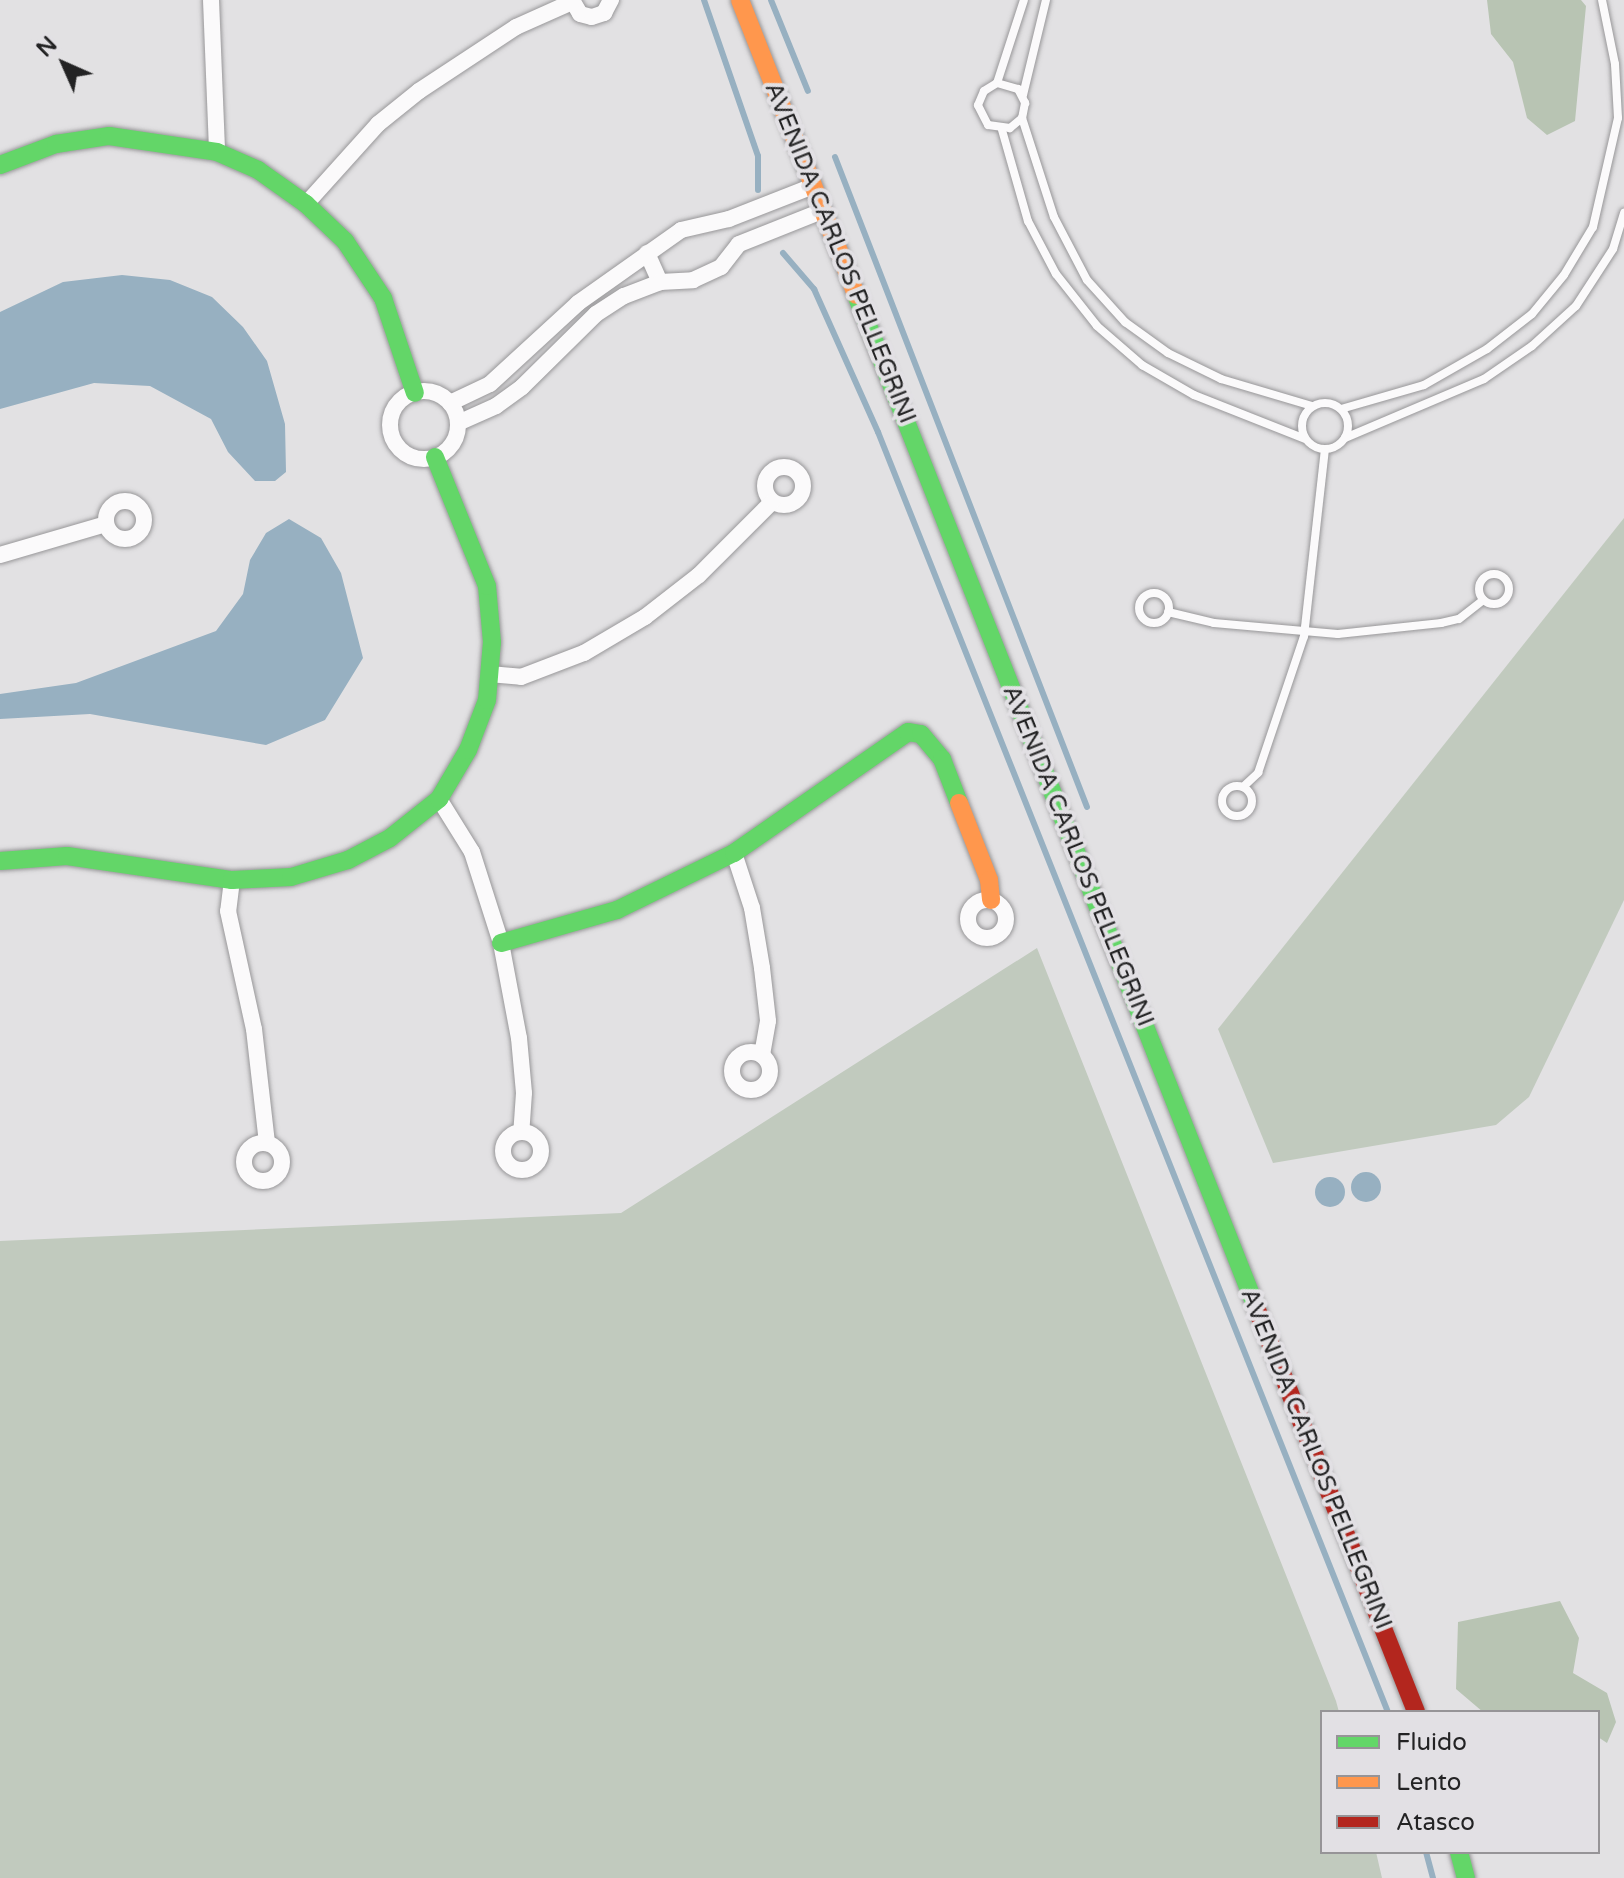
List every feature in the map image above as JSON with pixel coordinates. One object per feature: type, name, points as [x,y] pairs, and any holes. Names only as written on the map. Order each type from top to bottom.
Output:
[{"type":"street","points":[[211,0],[217,152]]},
{"type":"street","points":[[306,204],[368,134],[419,91],[516,27],[572,1],[580,14],[592,17],[604,13],[611,0]]},
{"type":"street","name":"AVENIDA CARLOS PELLEGRINI","points":[[740,0],[1415,1710]]},
{"type":"street","points":[[0,165],[56,144],[109,136],[217,152],[258,170],[306,204],[345,241],[383,298],[415,393]]},
{"type":"street","points":[[450,403],[490,384],[578,303],[647,253],[703,221],[729,219],[813,186]]},
{"type":"street","points":[[458,423],[496,406],[522,387],[596,314],[660,282],[693,280],[721,267],[739,244],[822,211]]},
{"type":"street","points":[[729,219],[739,244]]},
{"type":"street","points":[[647,253],[660,282]]},
{"type":"street","points":[[431,392],[450,403],[458,423],[452,444],[435,457],[412,457],[391,432],[394,410],[415,393],[431,392]]},
{"type":"street","points":[[0,861],[67,856],[232,880],[291,877],[348,860],[390,838],[439,799],[468,750],[487,700],[492,642],[487,586],[435,457]]},
{"type":"street","points":[[489,674],[521,677],[584,653],[645,617],[699,575],[772,502]]},
{"type":"street","points":[[0,555],[106,524]]},
{"type":"street","points":[[501,943],[617,910],[734,853],[908,732],[921,734],[942,759],[989,880],[991,900]]},
{"type":"street","points":[[439,799],[472,852],[501,943],[519,1038],[524,1093],[521,1132]]},
{"type":"street","points":[[734,853],[752,908],[762,968],[768,1021],[762,1055]]},
{"type":"street","points":[[232,880],[228,911],[254,1029],[267,1143]]},
{"type":"street","points":[[1460,1854],[1466,1878]]},
{"type":"lane","points":[[997,83],[1024,0]]},
{"type":"lane","points":[[1046,0],[1023,95],[1022,118],[1054,217],[1087,280],[1125,322],[1168,353],[1221,379],[1312,406],[1327,402],[1341,409],[1348,423],[1345,438]]},
{"type":"lane","points":[[1341,409],[1424,385],[1487,349],[1532,314],[1564,275],[1593,227],[1618,118],[1615,64],[1602,0]]},
{"type":"lane","points":[[1002,130],[988,125],[978,105],[984,91],[997,83],[1012,84],[1023,95]]},
{"type":"lane","points":[[1002,130],[1022,118]]},
{"type":"lane","points":[[1002,130],[1028,221],[1056,274],[1097,326],[1142,365],[1194,395],[1325,449]]},
{"type":"lane","points":[[1325,449],[1484,379],[1532,346],[1576,306],[1613,249],[1624,213]]},
{"type":"lane","points":[[1305,439],[1302,417],[1312,406]]},
{"type":"lane","points":[[1243,787],[1258,773],[1279,720],[1305,631],[1325,449]]},
{"type":"lane","points":[[1168,612],[1214,623],[1352,633],[1459,619],[1483,600]]},
{"type":"shaded area","points":[[1624,518],[1624,900],[1529,1097],[1496,1125],[1273,1163],[1218,1029]]},
{"type":"shaded area","points":[[1037,948],[1336,1701],[1338,1710],[1320,1710],[1320,1854],[1376,1854],[1382,1878],[0,1878],[0,1241],[621,1213]]},
{"type":"green space","points":[[1487,0],[1581,0],[1586,6],[1575,121],[1547,135],[1527,118],[1513,62],[1491,34]]},
{"type":"green space","points":[[1560,1601],[1579,1638],[1573,1673],[1607,1693],[1616,1722],[1607,1743],[1600,1738],[1600,1710],[1481,1710],[1456,1689],[1458,1622]]},
{"type":"water","points":[[122,275],[170,280],[212,297],[243,327],[267,361],[285,424],[286,472],[275,481],[255,481],[228,452],[211,419],[150,386],[94,383],[0,409],[0,312],[63,282]]},
{"type":"water","points":[[289,519],[321,538],[341,573],[363,658],[325,720],[266,745],[90,714],[0,719],[0,694],[76,683],[216,631],[243,594],[250,560],[266,533]]},
{"type":"water","points":[[1366,1172],[1372,1173],[1380,1181],[1380,1193],[1372,1201],[1366,1202],[1360,1201],[1352,1193],[1351,1187],[1352,1181],[1360,1173]]},
{"type":"water","points":[[1330,1177],[1336,1178],[1344,1186],[1344,1198],[1336,1206],[1330,1207],[1324,1206],[1316,1198],[1315,1192],[1316,1186],[1324,1178]]},
{"type":"waterway","points":[[704,0],[758,156],[758,190]]},
{"type":"waterway","points":[[771,0],[808,91]]},
{"type":"waterway","points":[[835,157],[1087,807]]},
{"type":"waterway","points":[[783,253],[814,289],[878,432],[1387,1710]]},
{"type":"waterway","points":[[1427,1854],[1433,1878]]},
{"type":"traffic: fast","points":[[0,165],[56,144],[109,136],[217,152],[258,170],[306,204],[345,241],[383,298],[415,393]]},
{"type":"traffic: fast","points":[[856,295],[1257,1310]]},
{"type":"traffic: fast","points":[[0,861],[67,856],[232,880],[291,877],[348,860],[390,838],[439,799],[468,750],[487,700],[492,642],[487,586],[435,457]]},
{"type":"traffic: fast","points":[[501,943],[617,910],[734,853],[908,732],[921,734],[942,759],[959,803]]},
{"type":"traffic: fast","points":[[1460,1854],[1466,1878]]},
{"type":"traffic: slow","points":[[740,0],[856,295]]},
{"type":"traffic: slow","points":[[959,803],[989,880],[991,900]]},
{"type":"traffic: jam","points":[[1257,1310],[1415,1710]]}]
